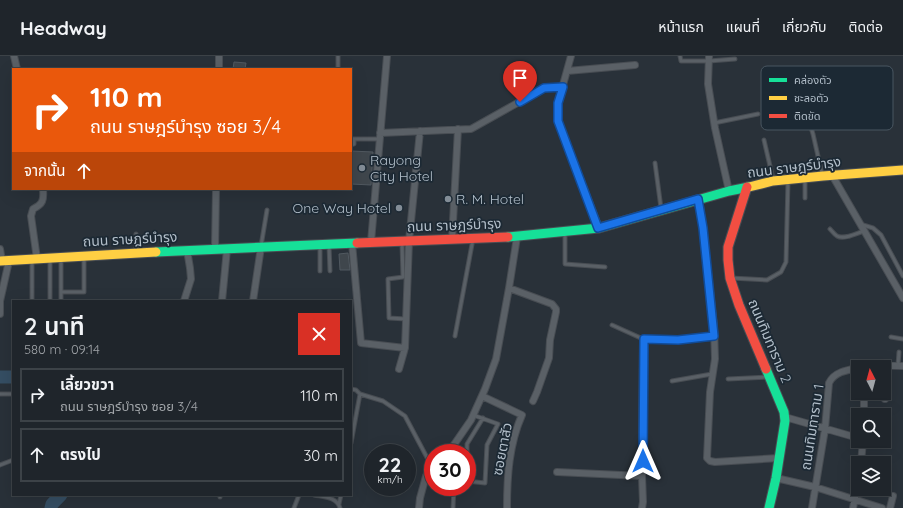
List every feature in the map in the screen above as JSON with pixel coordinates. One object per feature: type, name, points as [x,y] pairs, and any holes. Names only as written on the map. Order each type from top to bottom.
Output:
[{"type":"street","points":[[14,56],[17,68]]},
{"type":"street","points":[[219,56],[219,68]]},
{"type":"street","points":[[371,242],[387,56]]},
{"type":"street","points":[[571,56],[558,103],[558,121],[598,228]]},
{"type":"street","points":[[709,59],[708,84],[714,123],[729,191]]},
{"type":"street","points":[[567,72],[634,65]]},
{"type":"street","points":[[380,136],[420,131],[471,130],[544,88],[563,87]]},
{"type":"street","points":[[452,240],[458,130]]},
{"type":"street","points":[[399,369],[405,348],[406,241],[420,131]]},
{"type":"street","name":"ถนน ราษฎร์บำรุง","points":[[4,261],[187,250],[452,240],[565,233],[598,228],[698,199],[773,181],[903,170]]},
{"type":"street","points":[[827,176],[862,228],[903,298]]},
{"type":"street","name":"ถนนทิมทาราม 2","points":[[747,187],[728,247],[728,260],[730,278],[739,305],[770,377],[785,417],[776,478],[769,508]]},
{"type":"street","points":[[35,259],[31,216],[33,209],[39,206],[44,198],[43,190]]},
{"type":"street","points":[[215,249],[216,190]]},
{"type":"street","points":[[698,199],[703,228],[715,359],[714,374],[710,392],[708,460],[715,462],[779,458]]},
{"type":"street","points":[[455,444],[471,420],[482,396],[496,358],[518,237]]},
{"type":"street","points":[[352,243],[361,343],[405,348]]},
{"type":"street","points":[[253,300],[261,247]]},
{"type":"street","points":[[0,249],[4,261],[0,314]]},
{"type":"street","points":[[222,300],[227,249]]},
{"type":"street","points":[[184,300],[190,279],[187,250]]},
{"type":"street","points":[[509,288],[552,304],[556,309],[550,340],[549,358],[533,401]]},
{"type":"street","points":[[642,508],[644,339],[678,340],[714,336]]},
{"type":"street","name":"ถนนทิมทาราม 1","points":[[812,508],[825,428],[830,380],[838,374],[851,369]]},
{"type":"street","name":"ซอยตาสัว","points":[[482,396],[522,415],[513,444],[508,468],[507,508]]},
{"type":"street","points":[[785,417],[851,436]]},
{"type":"street","points":[[557,472],[642,476]]},
{"type":"street","points":[[776,478],[882,508]]},
{"type":"street","points":[[418,508],[424,483]]},
{"type":"street","points":[[853,508],[855,496]]},
{"type":"street","points":[[890,508],[893,496]]},
{"type":"lane","points":[[338,56],[338,68]]},
{"type":"lane","points":[[680,56],[681,61],[735,59]]},
{"type":"lane","points":[[714,123],[758,114]]},
{"type":"lane","points":[[812,130],[827,176]]},
{"type":"lane","points":[[352,139],[380,136]]},
{"type":"lane","points":[[764,140],[773,181]]},
{"type":"lane","points":[[655,163],[661,210]]},
{"type":"lane","points":[[805,178],[805,198]]},
{"type":"lane","points":[[730,278],[767,280],[781,272],[786,262],[788,180]]},
{"type":"lane","points":[[261,247],[267,210]]},
{"type":"lane","points":[[830,229],[841,237],[851,236],[862,228],[873,228],[880,235],[903,276]]},
{"type":"lane","points":[[565,233],[565,264],[605,267]]},
{"type":"lane","points":[[136,234],[136,253]]},
{"type":"lane","points":[[455,336],[473,239]]},
{"type":"lane","points":[[406,241],[403,277],[388,279],[389,318],[406,319]]},
{"type":"lane","points":[[320,244],[320,271]]},
{"type":"lane","points":[[329,244],[330,271]]},
{"type":"lane","points":[[61,292],[84,292],[84,256]]},
{"type":"lane","points":[[61,257],[61,300]]},
{"type":"lane","points":[[50,258],[50,300]]},
{"type":"lane","points":[[32,300],[35,259]]},
{"type":"lane","points":[[612,325],[644,339]]},
{"type":"lane","points":[[891,337],[903,339]]},
{"type":"lane","points":[[899,352],[900,366]]},
{"type":"lane","points":[[672,380],[714,374]]},
{"type":"lane","points":[[728,379],[770,377]]},
{"type":"lane","points":[[352,389],[356,390],[360,394],[383,401],[405,416],[424,451]]},
{"type":"lane","points":[[0,394],[12,394]]},
{"type":"lane","points":[[352,438],[360,394]]},
{"type":"lane","points":[[473,415],[498,424],[487,445],[485,483],[476,482]]},
{"type":"lane","points":[[467,444],[483,418]]},
{"type":"lane","points":[[0,465],[12,460]]},
{"type":"lane","points":[[294,508],[299,496]]},
{"type":"lane","points":[[318,496],[335,500],[338,502],[339,506]]},
{"type":"lane","points":[[339,506],[341,496]]},
{"type":"lane","points":[[453,508],[454,496]]},
{"type":"building","points":[[234,62],[246,63],[245,68],[233,68]]},
{"type":"building","name":"Rayong City Hotel","points":[[352,151],[373,152],[371,185],[352,184]]},
{"type":"building","points":[[348,253],[350,270],[340,270],[339,254]]},
{"type":"waterway","points":[[0,377],[12,377]]},
{"type":"waterway","points":[[51,508],[52,504],[60,496]]},
{"type":"traffic: fast","points":[[508,237],[599,228],[729,191],[749,187]]},
{"type":"traffic: fast","points":[[156,252],[357,243]]},
{"type":"traffic: fast","points":[[766,369],[784,412],[785,421],[776,478],[769,508]]},
{"type":"traffic: slow","points":[[749,187],[773,181],[903,170]]},
{"type":"traffic: slow","points":[[0,261],[156,252]]},
{"type":"traffic: jam","points":[[747,187],[728,247],[728,260],[730,278],[739,305],[766,369]]},
{"type":"traffic: jam","points":[[357,243],[508,237]]},
{"type":"place","name":"Rayong City Hotel","points":[[362,168]]},
{"type":"place","name":"R. M. Hotel","points":[[448,199]]},
{"type":"place","name":"One Way Hotel","points":[[399,208]]},
{"type":"route","points":[[520,102],[544,88],[563,87],[558,103],[558,121],[598,228],[698,199],[703,228],[714,336],[678,340],[644,339],[643,461]]}]
